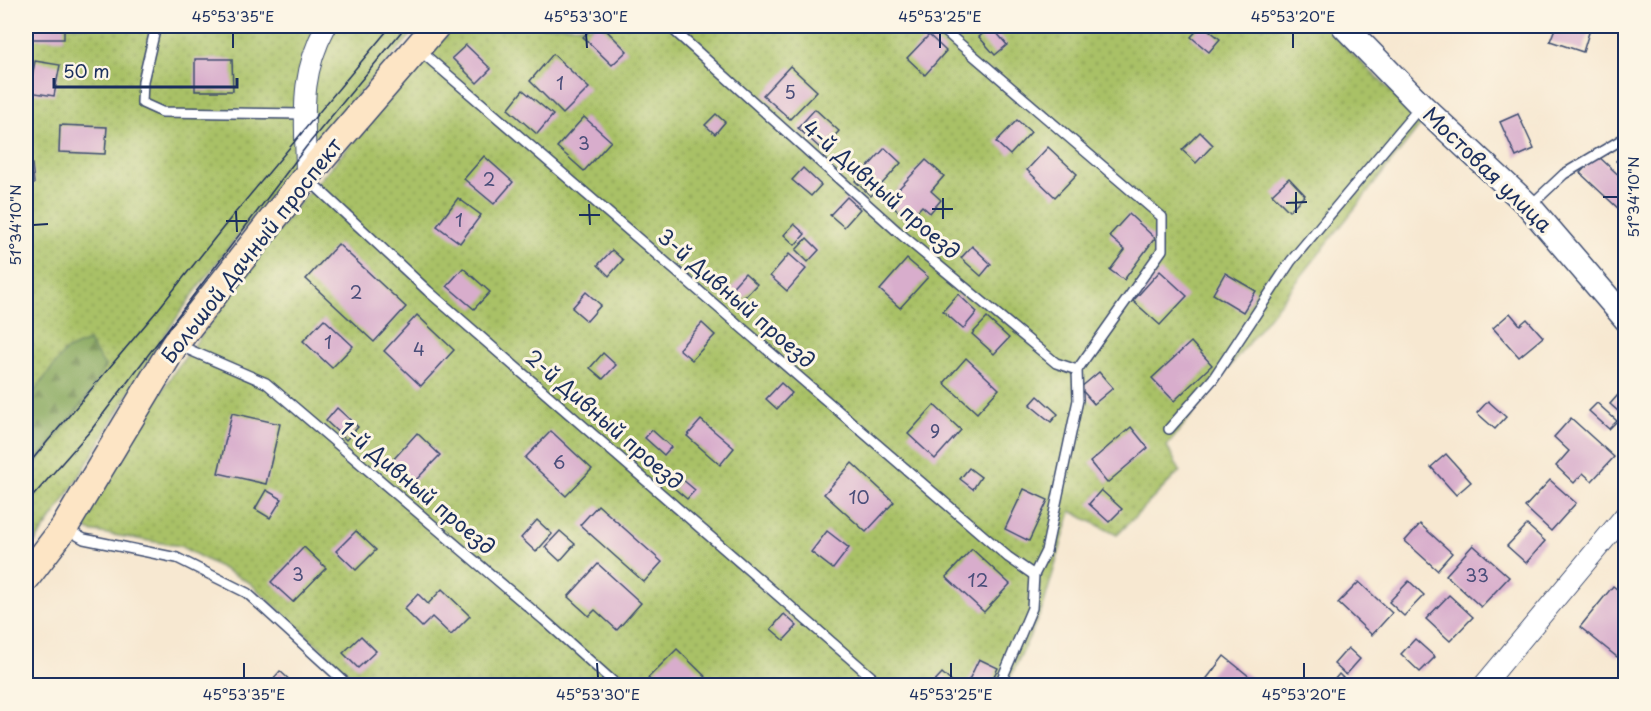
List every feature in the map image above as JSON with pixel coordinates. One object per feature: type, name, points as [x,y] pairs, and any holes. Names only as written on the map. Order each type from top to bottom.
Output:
[{"type":"main road","name":"Большой Дачный проспект","points":[[26,578],[64,528],[175,345],[306,177],[436,26]]},
{"type":"street","points":[[306,177],[306,129],[303,114],[306,75],[319,38],[326,26]]},
{"type":"street","name":"Мостовая улица","points":[[1344,26],[1422,106],[1529,206],[1626,319]]},
{"type":"street","points":[[1483,686],[1626,514]]},
{"type":"lane","points":[[156,26],[143,81],[142,103],[162,112],[303,114]]},
{"type":"lane","name":"4-й Дивный проезд","points":[[669,26],[897,231],[1056,363],[1077,370]]},
{"type":"lane","points":[[939,26],[1162,218],[1162,250],[1077,370],[1078,400],[1046,550],[1034,575],[1032,608],[999,686]]},
{"type":"lane","name":"3-й Дивный проезд","points":[[417,48],[1008,557],[1034,575]]},
{"type":"lane","points":[[1169,429],[1213,379],[1292,261],[1422,106]]},
{"type":"lane","points":[[1529,206],[1564,174],[1626,137]]},
{"type":"lane","name":"2-й Дивный проезд","points":[[306,177],[428,291],[882,686]]},
{"type":"lane","name":"1-й Дивный проезд","points":[[175,345],[266,383],[618,686]]},
{"type":"lane","points":[[64,528],[84,539],[177,558],[247,593],[349,686]]},
{"type":"green space","points":[[26,26],[419,26],[287,176],[194,294],[147,362],[64,501],[26,553],[26,476],[91,392],[105,366],[26,415]]},
{"type":"green space","points":[[454,26],[1324,26],[1423,122],[1167,446],[1180,471],[1117,535],[1071,511],[1043,607],[1007,685],[361,685],[250,583],[180,546],[89,531],[78,520],[175,371],[297,206]]},
{"type":"green space","points":[[88,341],[105,366],[91,392],[26,476],[26,402],[65,351]]},
{"type":"building","points":[[26,26],[64,26],[64,39],[26,39]]},
{"type":"building","points":[[594,26],[602,26],[627,51],[612,65],[583,37]]},
{"type":"building","points":[[991,26],[1007,45],[995,55],[979,37]]},
{"type":"building","points":[[1201,26],[1220,39],[1209,52],[1191,37]]},
{"type":"building","points":[[1556,26],[1591,26],[1583,52],[1550,41]]},
{"type":"building","points":[[929,35],[946,51],[925,75],[907,58]]},
{"type":"building","points":[[466,45],[491,69],[477,83],[452,58]]},
{"type":"building","points":[[553,54],[589,88],[563,114],[530,81]]},
{"type":"building","points":[[195,59],[232,59],[233,91],[195,91]]},
{"type":"building","points":[[35,61],[60,65],[54,96],[29,92]]},
{"type":"building","points":[[790,66],[817,91],[790,119],[763,95]]},
{"type":"building","points":[[523,90],[553,115],[537,134],[508,109]]},
{"type":"building","points":[[815,109],[839,131],[822,150],[798,128]]},
{"type":"building","points":[[716,114],[725,122],[715,134],[705,125]]},
{"type":"building","points":[[1518,114],[1534,149],[1516,157],[1500,122]]},
{"type":"building","points":[[584,117],[611,141],[584,171],[557,147]]},
{"type":"building","points":[[1017,120],[1031,132],[1010,155],[996,142]]},
{"type":"building","points":[[60,125],[107,127],[105,154],[59,152]]},
{"type":"building","points":[[1200,132],[1213,145],[1196,163],[1182,150]]},
{"type":"building","points":[[1048,147],[1077,174],[1055,197],[1027,170]]},
{"type":"building","points":[[885,148],[901,163],[871,196],[855,181]]},
{"type":"building","points":[[1626,150],[1626,170],[1616,161]]},
{"type":"building","points":[[1597,155],[1626,182],[1626,205],[1620,210],[1580,173]]},
{"type":"building","points":[[484,156],[513,182],[494,204],[464,179]]},
{"type":"building","points":[[926,160],[944,176],[931,191],[941,200],[930,213],[922,206],[908,221],[887,201]]},
{"type":"building","points":[[32,164],[34,184],[26,185],[26,165]]},
{"type":"building","points":[[803,168],[821,185],[811,196],[792,180]]},
{"type":"building","points":[[1289,178],[1305,195],[1289,211],[1272,194]]},
{"type":"building","points":[[847,197],[860,209],[844,227],[830,215]]},
{"type":"building","points":[[458,198],[481,215],[460,243],[437,226]]},
{"type":"building","points":[[1129,214],[1155,238],[1124,280],[1110,270],[1125,250],[1109,236]]},
{"type":"building","points":[[794,224],[805,234],[795,245],[784,235]]},
{"type":"building","points":[[807,238],[819,250],[808,262],[796,250]]},
{"type":"building","points":[[338,244],[406,307],[374,342],[306,279]]},
{"type":"building","points":[[972,246],[991,264],[981,276],[961,258]]},
{"type":"building","points":[[612,250],[623,260],[609,276],[598,265]]},
{"type":"building","points":[[789,254],[806,269],[787,291],[770,276]]},
{"type":"building","points":[[907,259],[928,277],[900,308],[880,290]]},
{"type":"building","points":[[463,268],[490,292],[474,309],[447,286]]},
{"type":"building","points":[[1160,271],[1187,296],[1160,325],[1133,301]]},
{"type":"building","points":[[745,273],[757,284],[740,302],[728,292]]},
{"type":"building","points":[[1225,273],[1256,291],[1243,312],[1213,294]]},
{"type":"building","points":[[586,292],[601,305],[587,321],[572,308]]},
{"type":"building","points":[[958,294],[977,312],[963,329],[943,311]]},
{"type":"building","points":[[1510,313],[1520,325],[1527,319],[1543,337],[1519,357],[1493,328]]},
{"type":"building","points":[[417,315],[454,350],[421,386],[384,351]]},
{"type":"building","points":[[987,318],[1009,338],[994,354],[972,334]]},
{"type":"building","points":[[324,319],[353,346],[332,368],[303,341]]},
{"type":"building","points":[[702,323],[715,335],[692,360],[679,349]]},
{"type":"building","points":[[1191,342],[1212,365],[1174,401],[1152,378]]},
{"type":"building","points":[[603,353],[616,365],[603,379],[590,368]]},
{"type":"building","points":[[966,358],[999,389],[977,413],[944,383]]},
{"type":"building","points":[[1099,372],[1113,388],[1094,404],[1080,388]]},
{"type":"building","points":[[781,383],[792,393],[777,409],[766,399]]},
{"type":"building","points":[[1626,386],[1626,418],[1610,404]]},
{"type":"building","points":[[1038,396],[1058,414],[1051,422],[1030,405]]},
{"type":"building","points":[[1488,401],[1506,417],[1495,429],[1477,413]]},
{"type":"building","points":[[1597,403],[1617,421],[1609,429],[1589,411]]},
{"type":"building","points":[[934,405],[961,430],[935,459],[908,434]]},
{"type":"building","points":[[337,408],[358,427],[346,440],[326,421]]},
{"type":"building","points":[[232,413],[280,424],[266,484],[218,473]]},
{"type":"building","points":[[1571,418],[1614,457],[1592,481],[1583,473],[1574,483],[1556,466],[1569,451],[1554,437]]},
{"type":"building","points":[[701,420],[734,448],[720,465],[687,436]]},
{"type":"building","points":[[1131,427],[1148,448],[1107,483],[1090,462]]},
{"type":"building","points":[[652,430],[671,447],[664,455],[645,438]]},
{"type":"building","points":[[551,431],[592,469],[566,496],[525,458]]},
{"type":"building","points":[[417,433],[440,455],[413,483],[391,462]]},
{"type":"building","points":[[1446,454],[1471,482],[1456,495],[1431,467]]},
{"type":"building","points":[[852,463],[894,502],[866,532],[824,494]]},
{"type":"building","points":[[969,468],[981,477],[973,489],[960,479]]},
{"type":"building","points":[[682,479],[695,490],[687,499],[674,488]]},
{"type":"building","points":[[1550,480],[1576,503],[1551,531],[1525,507]]},
{"type":"building","points":[[1024,489],[1048,500],[1029,541],[1005,529]]},
{"type":"building","points":[[266,490],[282,499],[270,518],[255,509]]},
{"type":"building","points":[[1101,490],[1122,509],[1109,522],[1089,504]]},
{"type":"building","points":[[598,505],[662,562],[644,582],[580,525]]},
{"type":"building","points":[[537,520],[552,534],[536,552],[521,538]]},
{"type":"building","points":[[1420,524],[1452,553],[1437,570],[1405,541]]},
{"type":"building","points":[[1527,525],[1545,541],[1526,563],[1507,546]]},
{"type":"building","points":[[356,531],[376,550],[356,570],[336,551]]},
{"type":"building","points":[[560,531],[575,544],[560,561],[545,547]]},
{"type":"building","points":[[827,531],[849,548],[833,569],[811,552]]},
{"type":"building","points":[[1473,545],[1509,577],[1481,607],[1446,575]]},
{"type":"building","points":[[304,547],[326,568],[293,602],[271,582]]},
{"type":"building","points":[[972,549],[1010,584],[984,612],[946,577]]},
{"type":"building","points":[[598,564],[641,603],[617,630],[595,610],[589,616],[568,597]]},
{"type":"building","points":[[1409,581],[1424,595],[1404,616],[1389,602]]},
{"type":"building","points":[[1359,582],[1392,613],[1372,635],[1338,603]]},
{"type":"building","points":[[1613,586],[1626,596],[1626,646],[1617,657],[1580,627]]},
{"type":"building","points":[[442,589],[470,616],[451,635],[432,617],[422,627],[404,609],[418,594],[428,604]]},
{"type":"building","points":[[1449,595],[1473,617],[1450,641],[1426,619]]},
{"type":"building","points":[[784,614],[797,626],[784,640],[771,629]]},
{"type":"building","points":[[361,636],[376,651],[358,668],[343,653]]},
{"type":"building","points":[[1415,639],[1435,657],[1420,672],[1401,654]]},
{"type":"building","points":[[1348,648],[1360,659],[1346,675],[1334,664]]},
{"type":"building","points":[[677,649],[715,686],[656,686],[648,678]]},
{"type":"building","points":[[1224,656],[1261,686],[1201,686]]},
{"type":"building","points":[[979,659],[998,668],[989,686],[966,686]]},
{"type":"building","points":[[280,671],[296,686],[267,686]]},
{"type":"building","points":[[942,673],[956,686],[930,686]]},
{"type":"building","points":[[1339,674],[1351,686],[1329,686]]},
{"type":"tram line","points":[[26,467],[391,26]]},
{"type":"tram line","points":[[26,504],[91,430],[306,147],[406,26]]}]
